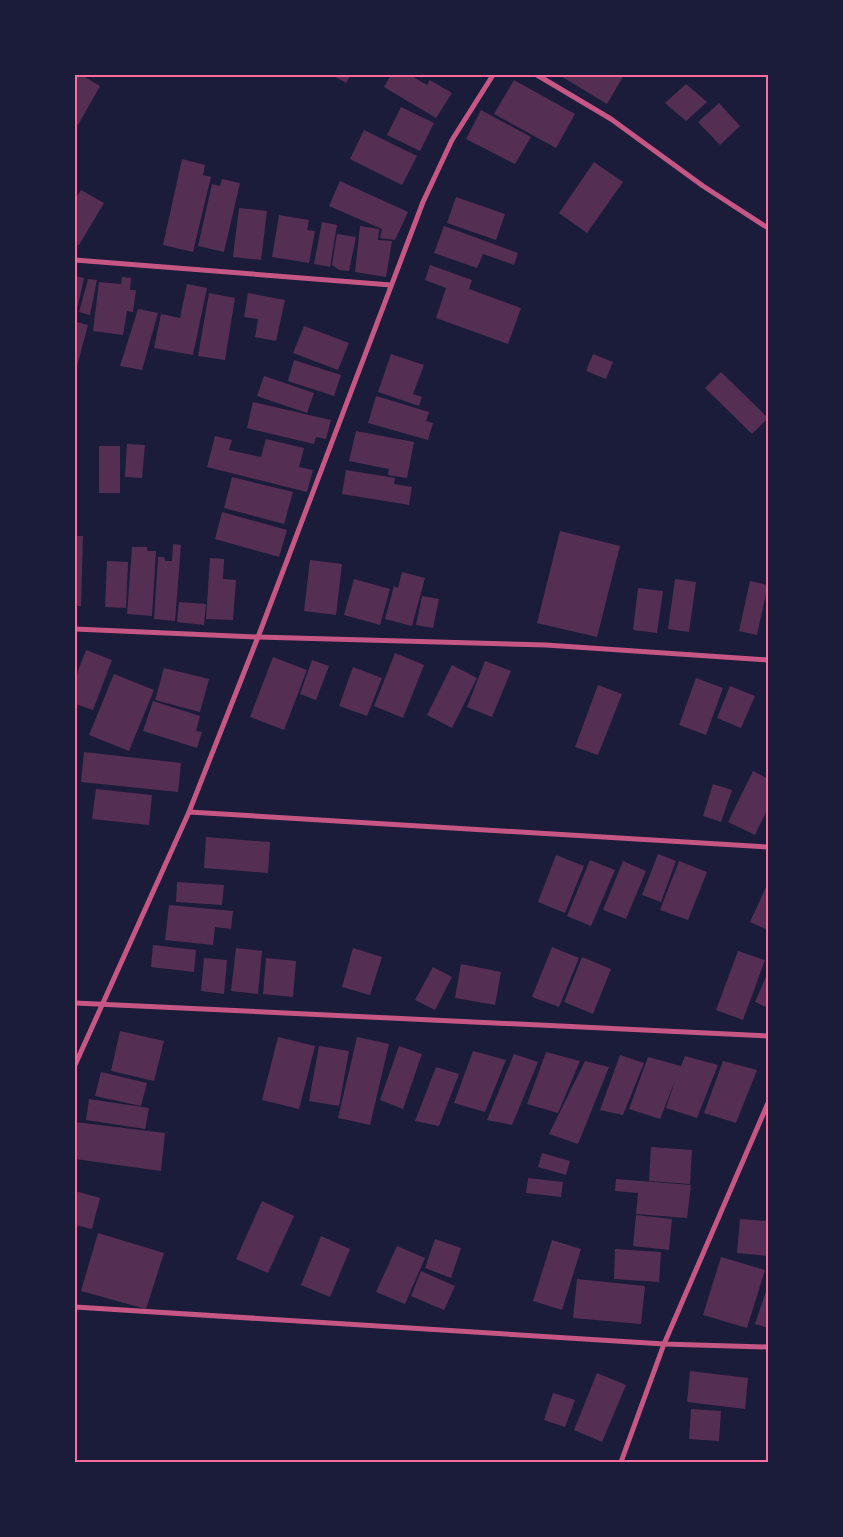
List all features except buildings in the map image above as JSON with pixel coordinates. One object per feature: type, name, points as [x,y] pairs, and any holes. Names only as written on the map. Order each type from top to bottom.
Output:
[{"type":"street","points":[[75,1065],[189,812],[258,637],[423,202],[452,140],[494,75]]},
{"type":"street","points":[[537,75],[611,119],[703,186],[768,228]]},
{"type":"street","points":[[75,260],[391,286]]},
{"type":"street","points":[[75,628],[258,637],[546,645],[768,660]]},
{"type":"street","points":[[189,812],[768,847]]},
{"type":"street","points":[[75,1003],[768,1036]]},
{"type":"street","points":[[621,1462],[664,1344],[768,1104]]},
{"type":"street","points":[[75,1307],[664,1344],[768,1347]]}]
